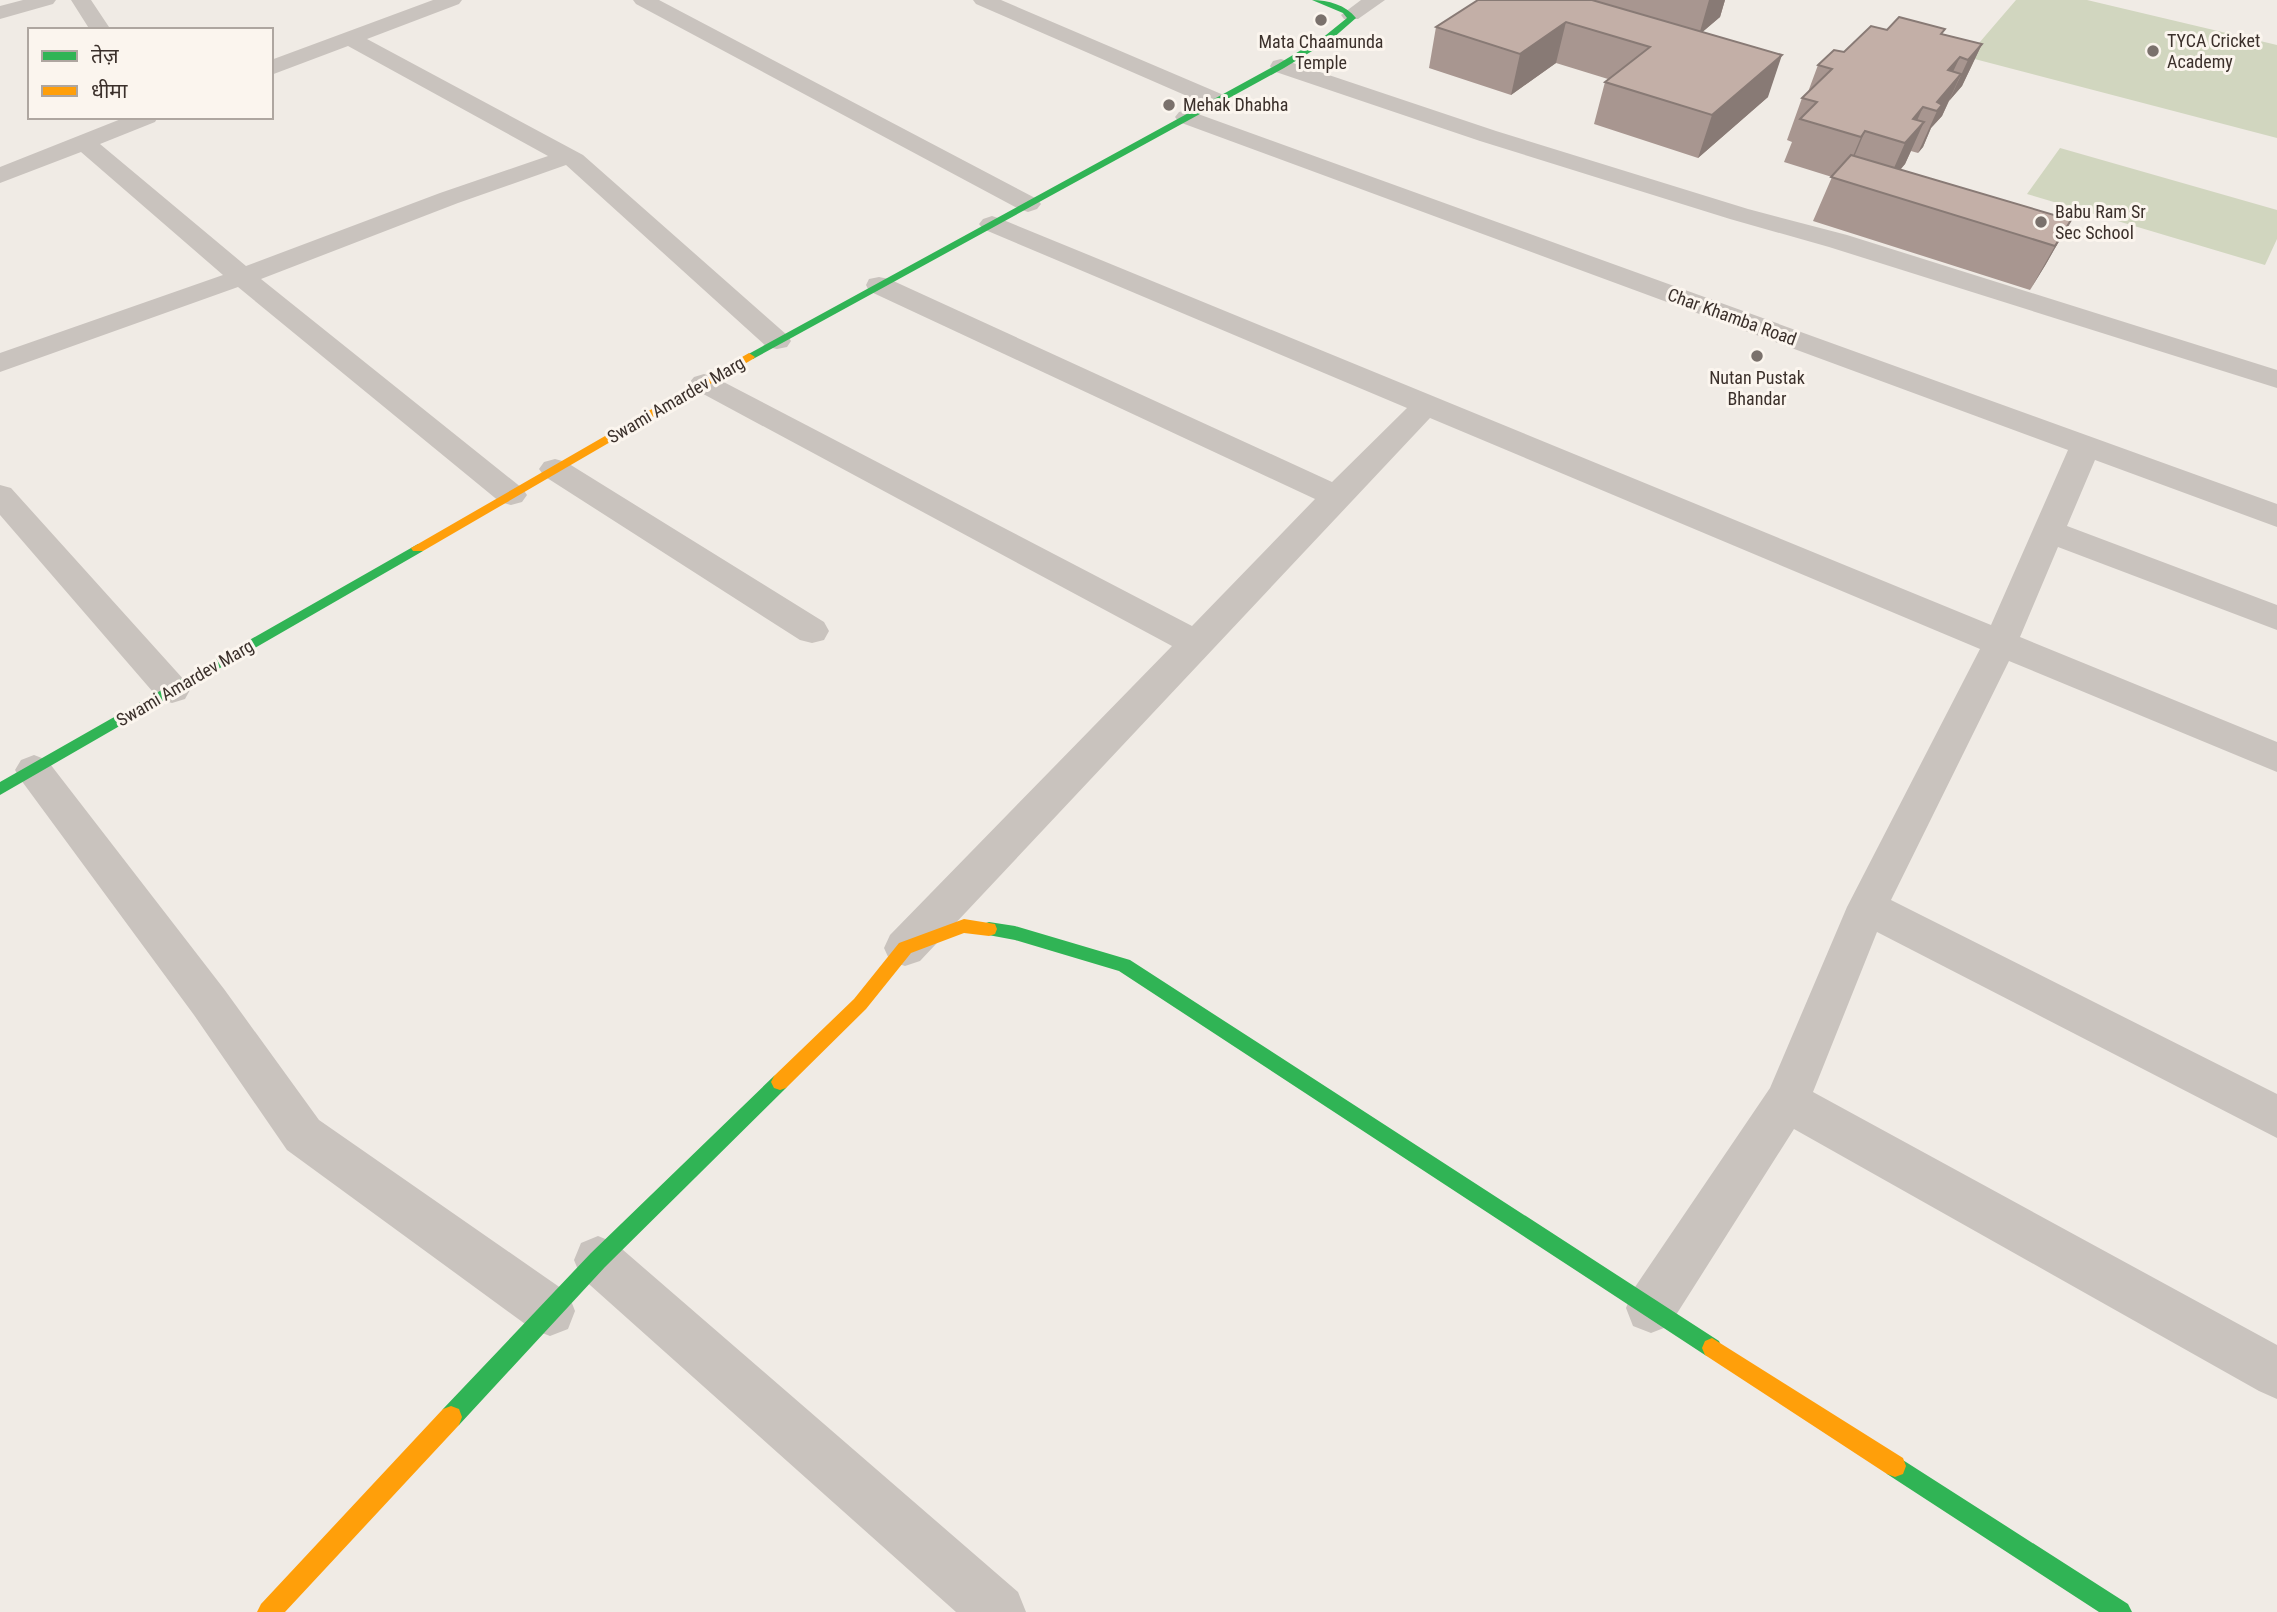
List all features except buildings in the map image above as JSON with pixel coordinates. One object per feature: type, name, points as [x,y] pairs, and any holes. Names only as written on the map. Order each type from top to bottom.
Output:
[{"type":"street","points":[[0,13],[46,0]]},
{"type":"street","points":[[81,0],[100,28]]},
{"type":"street","points":[[382,0],[397,20]]},
{"type":"street","points":[[273,67],[452,0]]},
{"type":"street","points":[[643,0],[1028,204]]},
{"type":"street","points":[[983,0],[1218,101]]},
{"type":"street","points":[[1316,0],[1349,13]]},
{"type":"street","name":"Swami Amardev Marg","points":[[17,779],[777,341],[1281,66],[1349,22],[1349,13],[1376,0]]},
{"type":"street","points":[[349,38],[567,156],[777,341]]},
{"type":"street","points":[[1281,66],[1488,136],[1739,214],[1838,241],[2277,379]]},
{"type":"street","name":"Char Khamba Road","points":[[1187,117],[2277,516]]},
{"type":"street","points":[[2,172],[142,119]]},
{"type":"street","points":[[83,142],[243,277],[511,495]]},
{"type":"street","points":[[0,363],[243,277],[567,156]]},
{"type":"street","points":[[992,224],[2277,758]]},
{"type":"street","points":[[879,285],[1336,496]]},
{"type":"street","points":[[704,383],[1196,643]]},
{"type":"street","points":[[269,1612],[598,1260],[860,1004],[905,948],[1427,404]]},
{"type":"street","points":[[1651,1308],[1787,1101],[1867,907],[2000,643],[2084,447]]},
{"type":"street","points":[[555,469],[813,631]]},
{"type":"street","points":[[0,495],[172,690]]},
{"type":"street","points":[[2048,531],[2277,618]]},
{"type":"street","points":[[17,779],[209,1002],[303,1135],[550,1311]]},
{"type":"street","points":[[1867,907],[2277,1117]]},
{"type":"street","points":[[905,948],[964,926],[1015,933],[1124,965],[1363,1123],[2120,1612]]},
{"type":"street","points":[[1787,1101],[2277,1373]]},
{"type":"street","points":[[598,1260],[998,1612]]},
{"type":"green space","points":[[2016,0],[2087,0],[2277,45],[2277,138],[1967,57]]},
{"type":"green space","points":[[2060,148],[2277,210],[2277,239],[2265,265],[2027,194]]},
{"type":"traffic: fast","points":[[749,357],[1281,66],[1329,37],[1352,18],[1346,11],[1316,0]]},
{"type":"traffic: fast","points":[[0,789],[418,548]]},
{"type":"traffic: fast","points":[[989,929],[1015,933],[1124,965],[1712,1348]]},
{"type":"traffic: fast","points":[[451,1417],[598,1260],[780,1082]]},
{"type":"traffic: fast","points":[[1895,1466],[2120,1612]]},
{"type":"traffic: slow","points":[[418,548],[749,357]]},
{"type":"traffic: slow","points":[[780,1082],[860,1004],[905,948],[964,926],[989,929]]},
{"type":"traffic: slow","points":[[1712,1348],[1895,1466]]},
{"type":"traffic: slow","points":[[269,1612],[451,1417]]},
{"type":"place","name":"Mata Chaamunda Temple","points":[[1321,20]]},
{"type":"place","name":"TYCA Cricket Academy","points":[[2153,51]]},
{"type":"place","name":"Mehak Dhabha","points":[[1169,105]]},
{"type":"place","name":"Babu Ram Sr Sec School","points":[[2041,222]]},
{"type":"place","name":"Nutan Pustak Bhandar","points":[[1757,356]]}]
